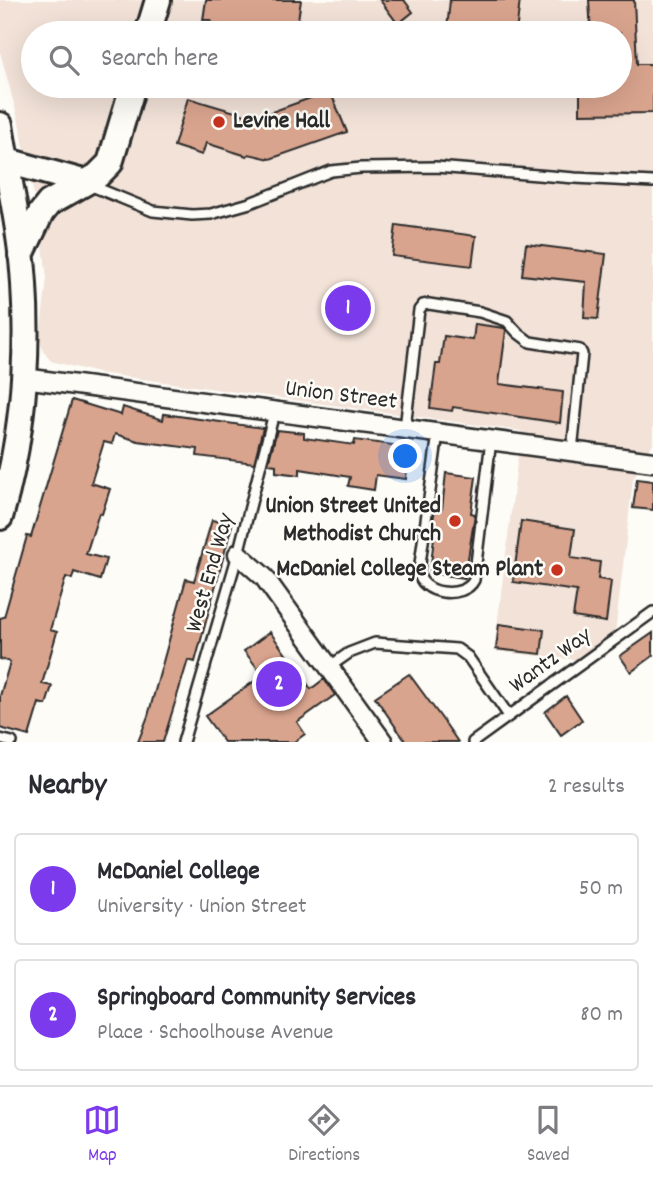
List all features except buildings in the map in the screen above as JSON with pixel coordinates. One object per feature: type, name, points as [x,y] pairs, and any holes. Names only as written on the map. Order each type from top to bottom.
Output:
[{"type":"main road","points":[[152,21],[158,0]]},
{"type":"main road","points":[[21,256],[41,213],[50,203],[82,182],[97,176],[110,163],[129,98]]},
{"type":"main road","points":[[0,125],[2,160],[21,256],[26,331],[18,442],[0,517]]},
{"type":"main road","points":[[2,160],[82,182]]},
{"type":"street","name":"Union Street","points":[[24,378],[653,462]]},
{"type":"street","points":[[238,554],[264,577],[383,742]]},
{"type":"lane","points":[[82,182],[153,211],[192,215],[211,214],[250,203],[331,171],[361,168],[436,167],[653,182]]},
{"type":"lane","points":[[405,428],[419,310],[423,305],[429,304],[480,312],[507,321],[530,342],[580,349],[582,354],[572,451]]},
{"type":"lane","name":"West End Way","points":[[183,740],[238,554],[274,413]]},
{"type":"lane","points":[[438,433],[419,571],[421,582],[430,589],[461,593],[468,589],[474,580],[492,440]]},
{"type":"lane","name":"Wantz Way","points":[[472,742],[653,612]]},
{"type":"lane","points":[[329,667],[349,653],[375,642],[457,649],[468,657],[509,716]]},
{"type":"lane","points":[[0,739],[12,742]]},
{"type":"lane","points":[[183,740],[196,742]]},
{"type":"shaded area","points":[[0,0],[653,0],[653,443],[633,479],[615,634],[579,660],[494,651],[521,431],[98,373],[51,361],[43,351],[40,338],[47,278],[41,230],[19,122],[0,52]]},
{"type":"place","name":"Levine Hall","points":[[219,122]]},
{"type":"place","name":"McDaniel College","points":[[348,308]]},
{"type":"place","name":"Union Street United Methodist Church","points":[[455,521]]},
{"type":"place","name":"McDaniel College Steam Plant","points":[[557,570]]},
{"type":"place","name":"Springboard Community Services","points":[[279,684]]}]
